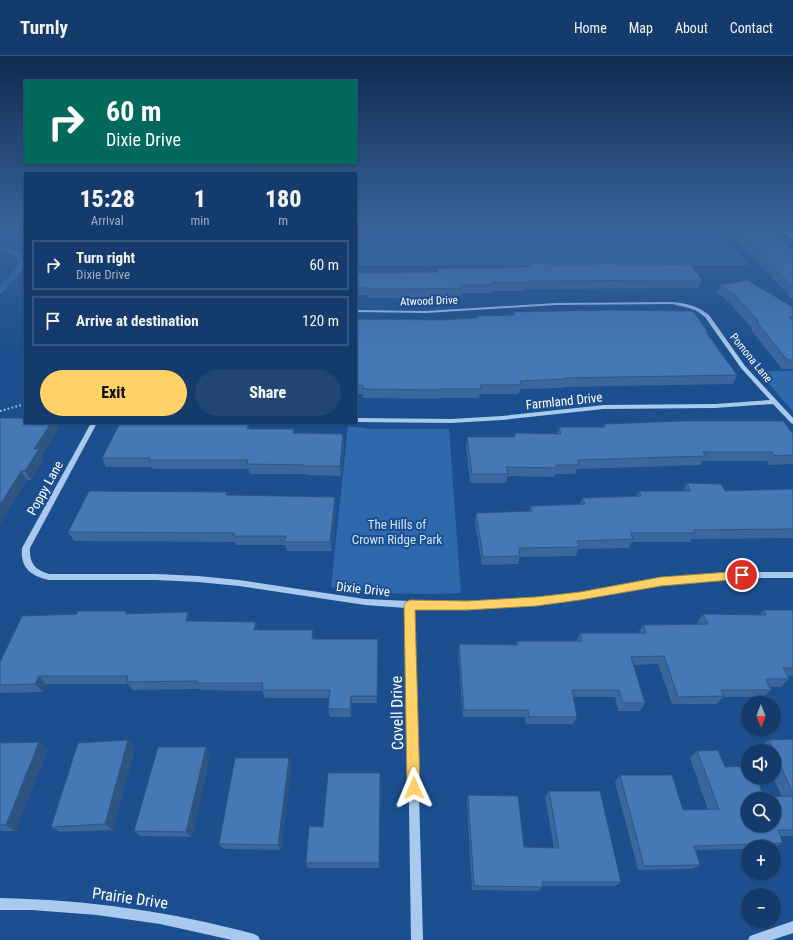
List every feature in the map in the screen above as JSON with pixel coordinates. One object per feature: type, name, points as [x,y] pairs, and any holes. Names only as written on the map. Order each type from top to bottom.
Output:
[{"type":"street","name":"Atwood Drive","points":[[357,311],[426,312],[564,304],[672,303],[694,308]]},
{"type":"street","name":"Pomona Lane","points":[[694,308],[706,316],[743,367],[793,422]]},
{"type":"street","name":"Farmland Drive","points":[[357,420],[417,422],[457,421],[604,407],[715,406],[774,402]]},
{"type":"street","name":"Poppy Lane","points":[[29,567],[25,555],[29,542],[93,424]]},
{"type":"street","name":"Dixie Drive","points":[[29,567],[37,574],[49,577],[156,577],[198,579],[253,585],[343,600],[410,605],[467,606],[508,604],[565,598],[681,579],[736,575],[793,575]]},
{"type":"street","name":"Covell Drive","points":[[410,605],[417,940]]},
{"type":"street","name":"Prairie Drive","points":[[0,904],[47,905],[111,910],[191,923],[254,940]]},
{"type":"street","points":[[754,940],[793,927]]},
{"type":"path","points":[[0,412],[24,404]]},
{"type":"green space","points":[[14,271],[21,271],[0,295],[0,286]]},
{"type":"green space","points":[[757,371],[793,371],[793,411]]},
{"type":"green space","name":"The Hills of Crown Ridge Park","points":[[348,426],[372,429],[449,429],[461,593],[396,593],[331,587]]},
{"type":"building","points":[[438,271],[695,271],[702,280],[527,281],[527,283],[492,282],[493,285],[461,285],[462,288],[367,289],[367,287],[357,287],[357,273]]},
{"type":"building","points":[[778,271],[793,271],[793,287]]},
{"type":"building","points":[[747,280],[793,307],[793,317],[789,317],[793,321],[793,360],[787,360],[756,321],[758,321],[733,293],[720,285]]},
{"type":"building","points":[[613,310],[693,311],[737,375],[564,378],[565,379],[520,381],[521,385],[480,385],[481,389],[363,389],[363,385],[357,385],[357,319],[440,320],[477,318],[477,316],[514,315],[513,312]]},
{"type":"building","points":[[0,418],[24,418],[24,424],[50,424],[34,449],[39,449],[25,471],[21,471],[0,505]]},
{"type":"building","points":[[684,421],[783,421],[793,434],[793,455],[775,456],[772,452],[703,452],[705,456],[578,460],[578,465],[556,465],[556,468],[506,467],[508,474],[472,474],[467,437],[515,437],[515,433],[561,434],[559,427],[605,427],[604,424]]},
{"type":"building","points":[[119,424],[248,424],[247,429],[294,429],[293,433],[343,434],[340,466],[247,464],[248,460],[149,460],[150,458],[102,458]]},
{"type":"building","points":[[687,483],[721,484],[725,491],[793,489],[793,529],[694,530],[695,533],[631,533],[633,539],[577,541],[579,547],[519,548],[520,556],[483,557],[476,513],[532,511],[530,506],[585,504],[582,498],[641,496],[639,491],[690,491]]},
{"type":"building","points":[[89,491],[227,492],[226,495],[335,497],[330,542],[284,542],[286,536],[233,536],[234,533],[68,532]]},
{"type":"building","points":[[764,610],[793,610],[793,668],[783,668],[789,679],[766,679],[771,690],[721,690],[724,696],[678,697],[664,656],[631,657],[645,703],[623,703],[619,690],[572,690],[577,717],[529,717],[528,710],[464,710],[459,644],[518,645],[517,641],[582,641],[580,633],[646,633],[643,625],[708,624],[703,614],[766,615]]},
{"type":"building","points":[[78,611],[126,611],[126,614],[188,612],[186,621],[256,622],[254,630],[313,630],[312,639],[378,639],[377,696],[351,696],[350,709],[328,709],[330,690],[262,690],[263,683],[196,683],[197,681],[127,682],[128,676],[39,676],[35,684],[0,685],[0,662],[22,616],[77,614]]},
{"type":"building","points":[[793,739],[793,794],[781,767],[781,744],[771,744],[769,740]]},
{"type":"building","points":[[128,740],[105,824],[51,827],[78,743]]},
{"type":"building","points":[[39,742],[6,825],[0,825],[0,743]]},
{"type":"building","points":[[158,747],[206,747],[186,832],[134,831]]},
{"type":"building","points":[[718,750],[725,767],[741,766],[741,784],[759,784],[762,792],[741,792],[741,832],[779,832],[783,843],[781,843],[781,840],[741,840],[741,844],[694,846],[700,865],[644,866],[620,775],[672,775],[683,810],[719,809],[697,751]]},
{"type":"building","points":[[235,758],[289,758],[278,845],[219,844]]},
{"type":"building","points":[[328,773],[380,773],[379,863],[306,863],[309,826],[323,827]]},
{"type":"building","points":[[549,791],[600,791],[621,882],[542,882],[543,887],[474,886],[468,795],[518,796],[524,847],[559,848]]},
{"type":"building","points":[[781,796],[793,796],[793,830],[781,830]]},
{"type":"route","points":[[414,788],[410,605],[467,606],[536,602],[580,596],[641,584],[701,577],[742,575]]}]
